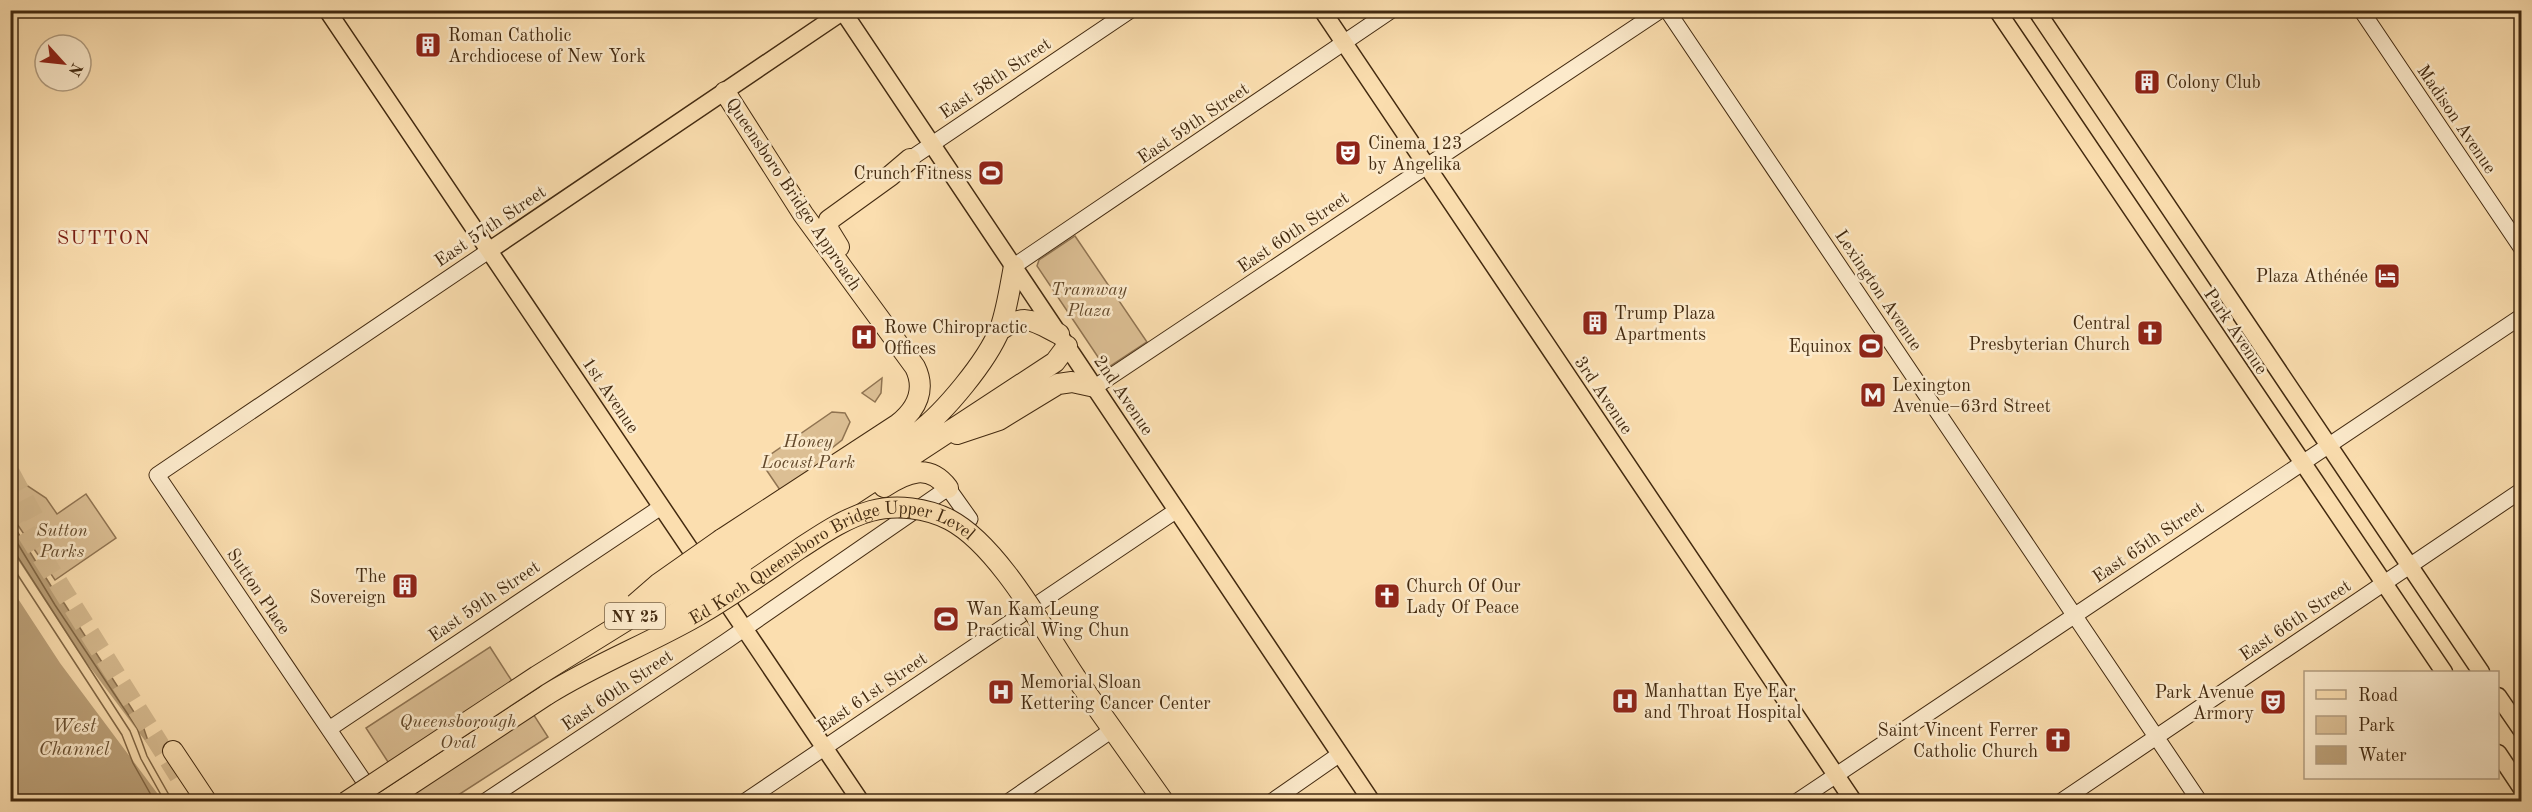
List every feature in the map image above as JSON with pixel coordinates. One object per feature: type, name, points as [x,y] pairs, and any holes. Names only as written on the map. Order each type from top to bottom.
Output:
[{"type":"highway","name":"Queensboro Bridge Approach","points":[[357,801],[540,682],[576,655],[658,584],[699,554],[904,419],[918,400],[920,380],[915,367],[803,214],[725,92]]},
{"type":"highway","points":[[860,293],[827,223],[910,159]]},
{"type":"highway","name":"NY 25","points":[[740,567],[925,427],[953,398],[999,331],[1014,266]]},
{"type":"highway","points":[[931,441],[1055,362],[1063,340],[1024,319],[1016,320],[999,331]]},
{"type":"highway","name":"NY 25","points":[[346,801],[537,676],[740,567],[931,441],[988,425],[1058,384],[1072,382],[1095,387]]},
{"type":"highway","points":[[394,801],[553,698],[617,661],[740,567],[903,476],[916,471],[929,473],[948,488]]},
{"type":"highway","name":"Ed Koch Queensboro Bridge Upper Level","points":[[384,801],[571,680],[696,617],[838,525],[881,508],[900,507],[932,513],[950,520],[975,537],[999,564],[1112,730],[1164,801]]},
{"type":"highway","points":[[173,751],[207,801]]},
{"type":"main road","name":"1st Avenue","points":[[327,10],[861,801]]},
{"type":"main road","name":"East 58th Street","points":[[910,159],[1131,10]]},
{"type":"main road","name":"3rd Avenue","points":[[1323,10],[1854,801]]},
{"type":"main road","name":"East 59th Street","points":[[1014,266],[1392,10]]},
{"type":"main road","name":"East 60th Street","points":[[1095,387],[1661,10]]},
{"type":"main road","name":"Lexington Avenue","points":[[1667,10],[2200,801]]},
{"type":"main road","name":"Park Avenue","points":[[1997,10],[2443,671]]},
{"type":"main road","name":"Park Avenue","points":[[2036,10],[2480,671]]},
{"type":"main road","name":"Madison Avenue","points":[[2361,10],[2522,249]]},
{"type":"main road","name":"East 57th Street","points":[[158,475],[843,11]]},
{"type":"main road","name":"2nd Avenue","points":[[843,11],[1372,801]]},
{"type":"main road","name":"East 65th Street","points":[[1796,801],[2522,316]]},
{"type":"main road","name":"Sutton Place","points":[[158,475],[378,801]]},
{"type":"main road","name":"East 60th Street","points":[[484,801],[744,628],[948,488]]},
{"type":"main road","points":[[948,488],[970,519]]},
{"type":"main road","name":"East 66th Street","points":[[2060,801],[2522,490]]},
{"type":"main road","name":"East 59th Street","points":[[329,729],[661,507]]},
{"type":"main road","points":[[1040,603],[1177,510]]},
{"type":"main road","name":"East 61st Street","points":[[744,801],[1021,615]]},
{"type":"main road","points":[[2499,697],[2522,731]]},
{"type":"main road","points":[[1008,801],[1112,730]]},
{"type":"main road","points":[[1271,801],[1340,754]]},
{"type":"main road","points":[[2499,754],[2522,789]]},
{"type":"green space","name":"Tramway Plaza","points":[[1075,236],[1147,342],[1109,367],[1104,366],[1037,266],[1039,260]]},
{"type":"green space","name":"Honey Locust Park","points":[[882,378],[881,393],[875,402],[862,393]]},
{"type":"green space","name":"Honey Locust Park","points":[[832,412],[845,413],[850,422],[842,440],[827,452],[831,459],[780,490],[763,465],[764,459]]},
{"type":"green space","name":"Sutton Parks","points":[[10,469],[14,477],[46,498],[57,514],[86,494],[116,538],[55,580],[11,515]]},
{"type":"green space","name":"Queensborough Oval","points":[[490,647],[548,737],[449,801],[414,802],[366,728]]},
{"type":"water","name":"West Channel","points":[[10,520],[143,726],[147,738],[155,749],[152,751],[180,801],[11,801]]},
{"type":"pier","points":[[11,549],[77,650],[164,766],[183,802],[163,801],[60,663],[11,588]]},
{"type":"tunnel","points":[[10,473],[46,540]]},
{"type":"tunnel","points":[[10,506],[179,776]]},
{"type":"place","name":"Roman Catholic Archdiocese of New York","points":[[428,45]]},
{"type":"place","name":"Colony Club","points":[[2147,82]]},
{"type":"place","name":"Cinema 123 by Angelika","points":[[1348,153]]},
{"type":"place","name":"Crunch Fitness","points":[[991,173]]},
{"type":"place","name":"Plaza Athénée","points":[[2387,276]]},
{"type":"place","name":"Trump Plaza Apartments","points":[[1595,323]]},
{"type":"place","name":"Central Presbyterian Church","points":[[2150,333]]},
{"type":"place","name":"Rowe Chiropractic Offices","points":[[864,337]]},
{"type":"place","name":"Equinox","points":[[1871,346]]},
{"type":"place","name":"Lexington Avenue–63rd Street","points":[[1873,395]]},
{"type":"place","name":"The Sovereign","points":[[405,586]]},
{"type":"place","name":"Church Of Our Lady Of Peace","points":[[1387,596]]},
{"type":"place","name":"Wan Kam Leung Practical Wing Chun","points":[[946,619]]},
{"type":"place","name":"Memorial Sloan Kettering Cancer Center","points":[[1001,692]]},
{"type":"place","name":"Manhattan Eye Ear and Throat Hospital","points":[[1625,701]]},
{"type":"place","name":"Park Avenue Armory","points":[[2273,702]]},
{"type":"place","name":"Saint Vincent Ferrer Catholic Church","points":[[2058,740]]},
{"type":"district","name":"SUTTON","points":[[104,237]]}]
